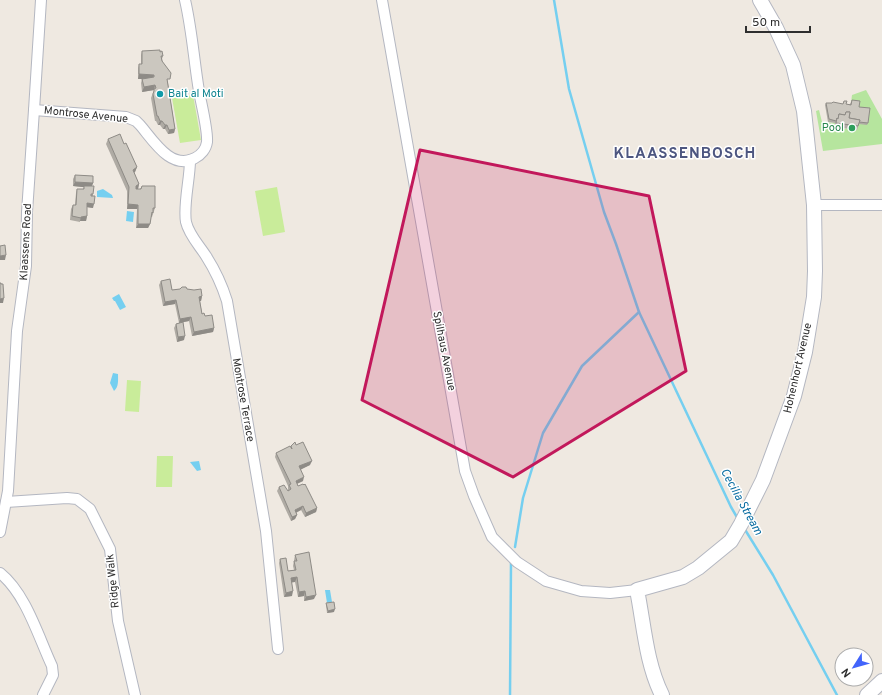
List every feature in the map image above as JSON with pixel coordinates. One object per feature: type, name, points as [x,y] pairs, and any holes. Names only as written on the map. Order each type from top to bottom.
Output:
[{"type":"street","name":"Klaassens Road","points":[[0,532],[6,502],[11,440],[16,331],[26,266],[27,212],[40,0]]},
{"type":"street","points":[[185,0],[207,137],[206,146],[202,152],[190,160]]},
{"type":"street","name":"Spilhaus Avenue","points":[[382,0],[465,471],[474,496],[492,537],[517,562],[546,581],[581,591],[610,592],[637,590]]},
{"type":"street","name":"Hohenhort Avenue","points":[[637,590],[683,577],[698,568],[731,541],[763,480],[794,396],[804,352],[814,297],[814,205],[804,111],[793,65],[776,28],[760,0]]},
{"type":"street","name":"Montrose Avenue","points":[[34,110],[126,117],[136,121],[169,157],[181,161],[190,160]]},
{"type":"street","name":"Montrose Terrace","points":[[190,160],[186,221],[193,238],[206,255],[215,272],[227,301],[266,531],[278,649]]},
{"type":"street","points":[[814,205],[882,205]]},
{"type":"street","name":"Ridge Walk","points":[[6,502],[67,498],[77,499],[90,509],[110,549],[118,621],[135,695]]},
{"type":"street","points":[[0,573],[10,582],[20,595],[52,666],[53,674],[43,695]]},
{"type":"street","points":[[637,590],[650,659],[655,679],[662,695]]},
{"type":"street","points":[[867,695],[882,681]]},
{"type":"highlighted area","points":[[420,150],[649,196],[686,371],[513,477],[362,400]]},
{"type":"green space","points":[[866,90],[882,119],[882,144],[823,151],[816,111],[819,110],[822,122],[835,123],[835,127],[856,130],[859,104],[851,103],[852,95]]},
{"type":"green space","points":[[193,95],[201,140],[180,143],[172,98]]},
{"type":"green space","points":[[277,187],[285,232],[263,236],[255,191]]},
{"type":"green space","points":[[127,380],[141,381],[139,412],[125,411]]},
{"type":"green space","points":[[157,456],[173,456],[172,487],[156,487]]},
{"type":"water","points":[[103,189],[112,195],[113,198],[97,197],[97,191]]},
{"type":"water","points":[[127,211],[134,212],[133,222],[126,221]]},
{"type":"water","points":[[119,294],[126,307],[120,310],[112,298]]},
{"type":"water","points":[[113,373],[118,374],[118,381],[114,391],[110,383]]},
{"type":"water","points":[[199,461],[201,470],[197,471],[190,462]]},
{"type":"water","points":[[325,590],[330,590],[332,602],[327,603]]},
{"type":"building","name":"Bait al Moti","points":[[160,50],[160,52],[162,51],[163,56],[161,56],[162,61],[171,73],[170,79],[167,79],[175,129],[169,130],[167,125],[160,121],[157,116],[153,94],[154,89],[156,88],[155,85],[144,87],[142,79],[154,77],[154,75],[139,74],[139,64],[142,64],[142,51]]},
{"type":"building","points":[[852,100],[860,101],[859,107],[870,108],[868,123],[859,122],[860,120],[849,118],[850,112],[846,112],[845,115],[839,114],[836,121],[829,119],[826,103],[833,102],[843,104],[844,101],[847,101],[846,104],[851,105]]},
{"type":"building","points":[[846,112],[850,112],[849,118],[860,120],[858,126],[836,123],[839,114],[845,115]]},
{"type":"building","points":[[120,134],[124,144],[126,143],[137,167],[133,170],[139,184],[136,186],[136,189],[141,189],[142,186],[155,186],[155,208],[153,208],[150,224],[138,224],[138,205],[128,204],[129,187],[108,139]]},
{"type":"building","points":[[75,175],[93,176],[93,183],[75,182]]},
{"type":"building","points":[[84,186],[94,186],[93,194],[91,194],[91,196],[95,196],[94,204],[87,203],[87,216],[81,218],[72,216],[73,205],[76,205],[77,189],[84,189]]},
{"type":"building","points":[[5,245],[6,255],[0,256],[0,246]]},
{"type":"building","points":[[170,279],[172,290],[180,289],[182,287],[194,290],[201,289],[202,296],[199,297],[202,314],[204,313],[205,316],[212,315],[214,328],[194,332],[191,317],[180,319],[176,300],[165,302],[161,281]]},
{"type":"building","points":[[0,283],[3,284],[4,298],[0,299]]},
{"type":"building","points":[[183,322],[185,336],[178,337],[176,324]]},
{"type":"building","points":[[295,442],[296,445],[303,442],[312,461],[299,466],[304,477],[296,481],[298,486],[305,484],[317,508],[306,513],[303,506],[295,510],[297,515],[292,517],[279,487],[284,485],[288,491],[291,489],[289,485],[291,484],[276,453],[290,446],[292,449],[291,446]]},
{"type":"building","points":[[309,552],[316,595],[306,597],[305,591],[299,592],[297,577],[291,578],[293,591],[286,593],[280,559],[286,558],[288,571],[296,570],[294,561],[297,561],[295,555]]},
{"type":"building","points":[[334,602],[335,609],[328,611],[326,603]]},
{"type":"waterway","points":[[515,547],[523,498],[543,433],[582,366],[639,312],[604,212],[569,89],[554,0]]},
{"type":"waterway","name":"Cecilia Stream","points":[[639,312],[738,519]]},
{"type":"waterway","name":"Cecilia Stream","points":[[744,528],[773,575],[837,695]]},
{"type":"waterway","points":[[510,695],[511,562]]},
{"type":"place","name":"Bait al Moti","points":[[160,94]]},
{"type":"place","name":"Pool","points":[[852,128]]},
{"type":"district","name":"KLAASSENBOSCH","points":[[685,154]]}]
